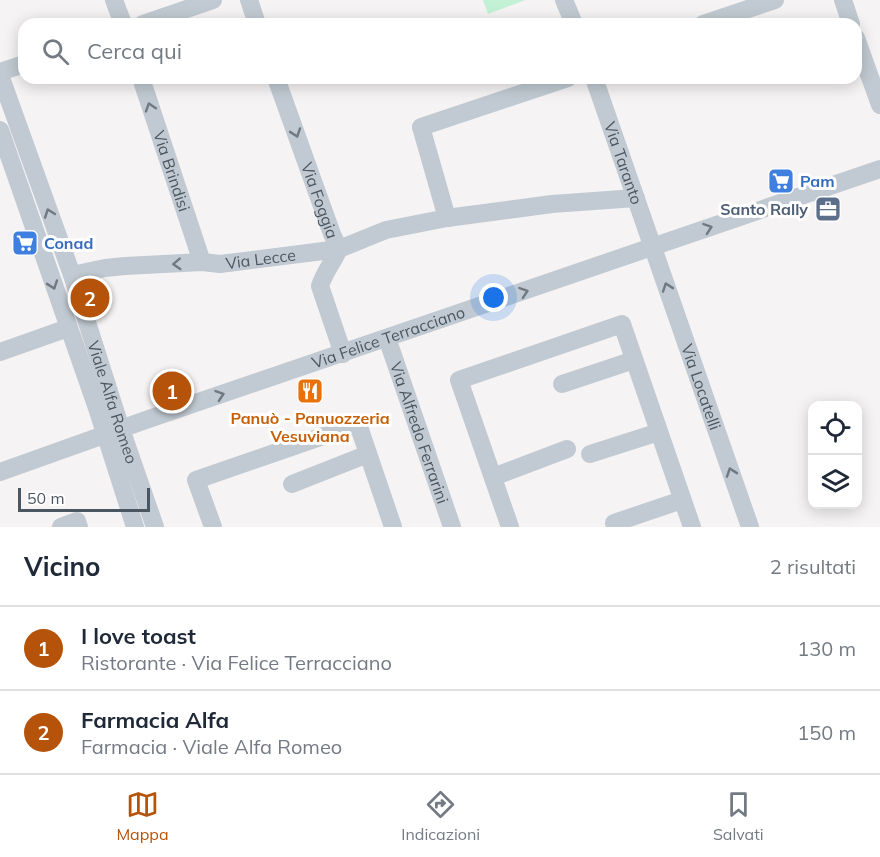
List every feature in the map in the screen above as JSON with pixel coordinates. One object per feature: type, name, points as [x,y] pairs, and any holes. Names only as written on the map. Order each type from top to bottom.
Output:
[{"type":"street","points":[[114,0],[121,18]]},
{"type":"street","points":[[160,18],[213,0]]},
{"type":"street","points":[[249,0],[255,18]]},
{"type":"street","points":[[564,0],[572,18]]},
{"type":"street","points":[[721,18],[775,0]]},
{"type":"street","points":[[843,0],[849,18]]},
{"type":"street","points":[[862,55],[880,105]]},
{"type":"street","points":[[0,74],[18,66]]},
{"type":"street","name":"Viale Alfa Romeo","points":[[0,74],[72,275],[113,432],[155,527]]},
{"type":"street","name":"Via Brindisi","points":[[143,84],[202,262]]},
{"type":"street","name":"Via Foggia","points":[[278,84],[339,249],[331,267],[323,275],[320,286],[343,354]]},
{"type":"street","points":[[447,218],[421,127],[550,84]]},
{"type":"street","name":"Via Taranto","points":[[596,84],[653,248]]},
{"type":"street","name":"Viale Alfa Romeo","points":[[0,130],[97,408],[113,432]]},
{"type":"street","name":"Via Felice Terracciano","points":[[0,472],[880,169]]},
{"type":"street","name":"Via Lecce","points":[[72,275],[105,268],[202,262],[228,264],[339,249],[386,230],[447,218],[552,204],[636,198]]},
{"type":"street","name":"Via Locatelli","points":[[653,248],[750,527]]},
{"type":"street","points":[[510,527],[459,380],[622,324],[692,527]]},
{"type":"street","points":[[0,352],[68,328]]},
{"type":"street","name":"Via Alfredo Ferrarini","points":[[387,338],[452,527]]},
{"type":"street","points":[[562,384],[634,360]]},
{"type":"street","points":[[213,527],[196,480],[358,424],[386,525]]},
{"type":"street","points":[[113,432],[135,527]]},
{"type":"street","points":[[590,454],[659,432]]},
{"type":"street","points":[[493,477],[567,449]]},
{"type":"street","points":[[292,484],[368,454]]},
{"type":"street","points":[[614,523],[682,500]]},
{"type":"street","points":[[61,527],[77,521],[79,527]]},
{"type":"green space","points":[[483,0],[525,0],[488,14]]},
{"type":"place","name":"Pam","points":[[781,181]]},
{"type":"place","name":"Santo Rally","points":[[828,209]]},
{"type":"place","name":"Conad","points":[[25,243]]},
{"type":"place","name":"Farmacia Alfa","points":[[90,298]]},
{"type":"place","name":"I love toast","points":[[172,391]]},
{"type":"place","name":"Panuò - Panuozzeria Vesuviana","points":[[310,391]]}]
